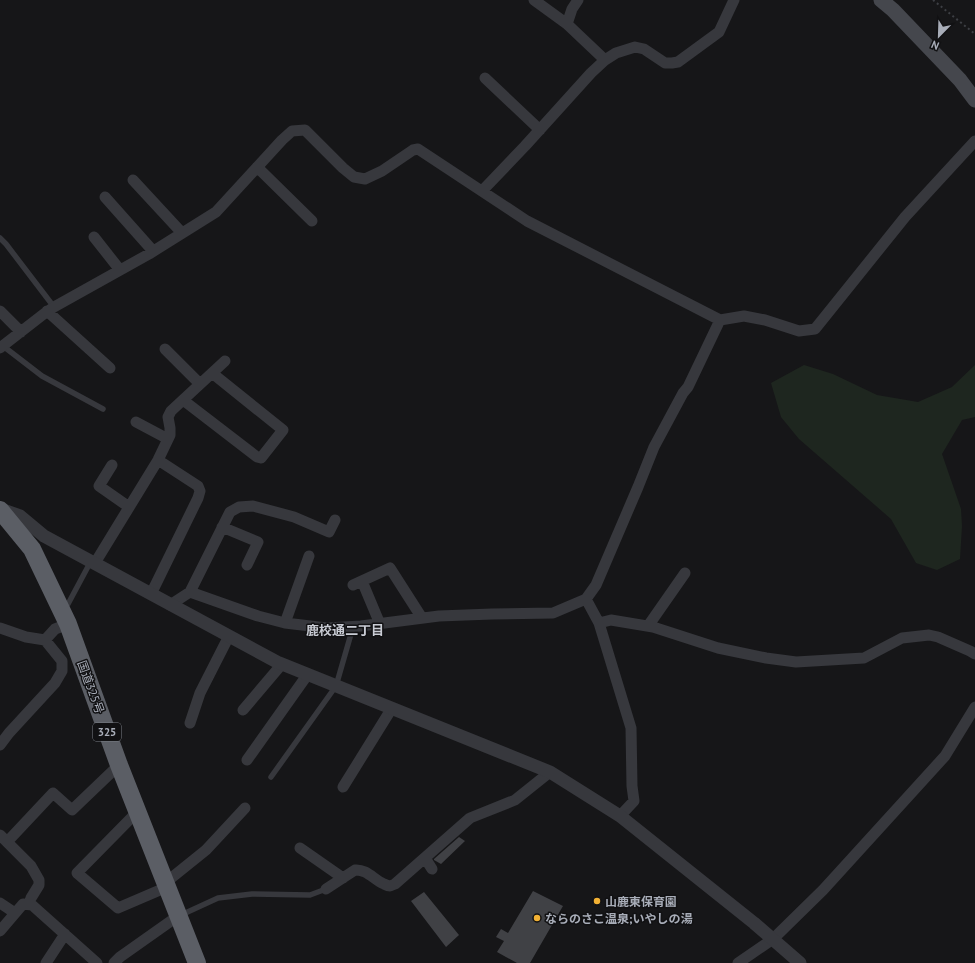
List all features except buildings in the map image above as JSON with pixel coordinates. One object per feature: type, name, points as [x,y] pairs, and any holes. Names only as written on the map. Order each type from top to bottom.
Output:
[{"type":"highway","name":"国道325号","points":[[0,509],[38,542],[119,765],[197,963]]},
{"type":"main road","points":[[881,0],[894,5],[960,80],[975,100]]},
{"type":"street","points":[[534,0],[567,24],[605,60]]},
{"type":"street","points":[[567,24],[572,9],[578,0]]},
{"type":"street","points":[[482,191],[540,130],[591,73],[605,60],[616,53],[635,47],[644,49],[664,63],[672,64],[678,62],[719,32],[734,0]]},
{"type":"street","points":[[485,78],[540,130]]},
{"type":"street","points":[[2,347],[51,309],[153,251],[216,212],[292,131],[306,130],[343,168],[354,177],[365,179],[382,171],[413,150],[418,149],[527,221],[720,320],[744,316],[765,320],[799,331],[815,329],[905,217],[975,141]]},
{"type":"street","points":[[257,168],[312,221]]},
{"type":"street","points":[[133,180],[182,233]]},
{"type":"street","points":[[105,197],[153,251]]},
{"type":"street","points":[[94,237],[120,270]]},
{"type":"street","points":[[51,309],[110,368]]},
{"type":"street","points":[[0,311],[21,332]]},
{"type":"street","points":[[190,592],[258,616],[285,622],[327,628],[353,627],[439,616],[553,613],[586,599],[596,585],[654,447],[683,393],[688,387],[720,320]]},
{"type":"street","points":[[165,349],[200,384]]},
{"type":"street","points":[[93,562],[130,507],[158,460],[170,435],[168,417],[171,411],[225,361]]},
{"type":"street","points":[[183,400],[257,457],[261,458],[283,430],[212,373]]},
{"type":"street","points":[[136,422],[168,439]]},
{"type":"street","points":[[151,594],[198,498],[200,491],[198,486],[158,460]]},
{"type":"street","points":[[112,465],[98,486],[130,507]]},
{"type":"street","points":[[170,605],[190,592],[230,512],[238,507],[253,506],[294,517],[329,532],[335,520]]},
{"type":"street","points":[[222,527],[258,542],[247,565]]},
{"type":"street","points":[[38,542],[93,562],[170,605],[282,664],[550,772],[620,816],[754,923],[800,963]]},
{"type":"street","points":[[285,622],[309,556]]},
{"type":"street","points":[[380,624],[357,583],[390,568],[422,618]]},
{"type":"street","points":[[648,626],[685,573]]},
{"type":"street","points":[[586,599],[598,623],[631,728],[632,786],[634,801],[620,816]]},
{"type":"street","points":[[45,640],[64,616]]},
{"type":"street","points":[[598,623],[611,620],[648,626],[718,648],[766,658],[796,662],[864,658],[902,638],[929,635],[938,637],[975,654]]},
{"type":"street","points":[[0,628],[26,637],[45,640],[62,661],[62,671],[55,683],[9,733],[0,745]]},
{"type":"street","points":[[190,723],[200,693],[229,636]]},
{"type":"street","points":[[243,710],[282,664]]},
{"type":"street","points":[[247,760],[308,674]]},
{"type":"street","points":[[738,963],[773,939],[823,890],[945,756],[975,707]]},
{"type":"street","points":[[342,787],[392,708]]},
{"type":"street","points":[[29,904],[39,885],[39,880],[32,866],[4,838],[53,793],[72,810],[119,765]]},
{"type":"street","points":[[326,889],[355,870],[368,874],[383,884],[390,886],[395,884],[470,818],[515,800],[550,772]]},
{"type":"street","points":[[137,812],[77,874],[118,908],[166,885],[206,850],[245,808]]},
{"type":"street","points":[[300,848],[343,878]]},
{"type":"street","points":[[425,858],[432,869]]},
{"type":"street","points":[[0,903],[15,913]]},
{"type":"street","points":[[0,931],[23,904],[29,904],[66,934],[97,963]]},
{"type":"street","points":[[114,963],[120,957],[178,916]]},
{"type":"street","points":[[46,963],[66,934]]},
{"type":"lane","points":[[0,238],[6,244],[51,309]]},
{"type":"lane","points":[[2,347],[42,376],[103,409]]},
{"type":"lane","points":[[64,616],[68,604],[93,562]]},
{"type":"lane","points":[[271,777],[336,686],[353,627]]},
{"type":"lane","points":[[178,916],[218,898],[252,894],[310,895],[326,889]]},
{"type":"path","points":[[933,0],[975,34]]},
{"type":"shaded area","points":[[804,365],[833,374],[877,395],[918,402],[952,387],[975,365],[975,417],[962,420],[942,454],[961,509],[962,526],[960,559],[937,570],[916,563],[891,519],[799,439],[781,417],[771,383]]},
{"type":"place","name":"山鹿東保育園","points":[[597,901]]},
{"type":"place","name":"ならのさこ温泉;いやしの湯","points":[[537,918]]},
{"type":"district","name":"鹿校通二丁目","points":[[345,630]]}]
